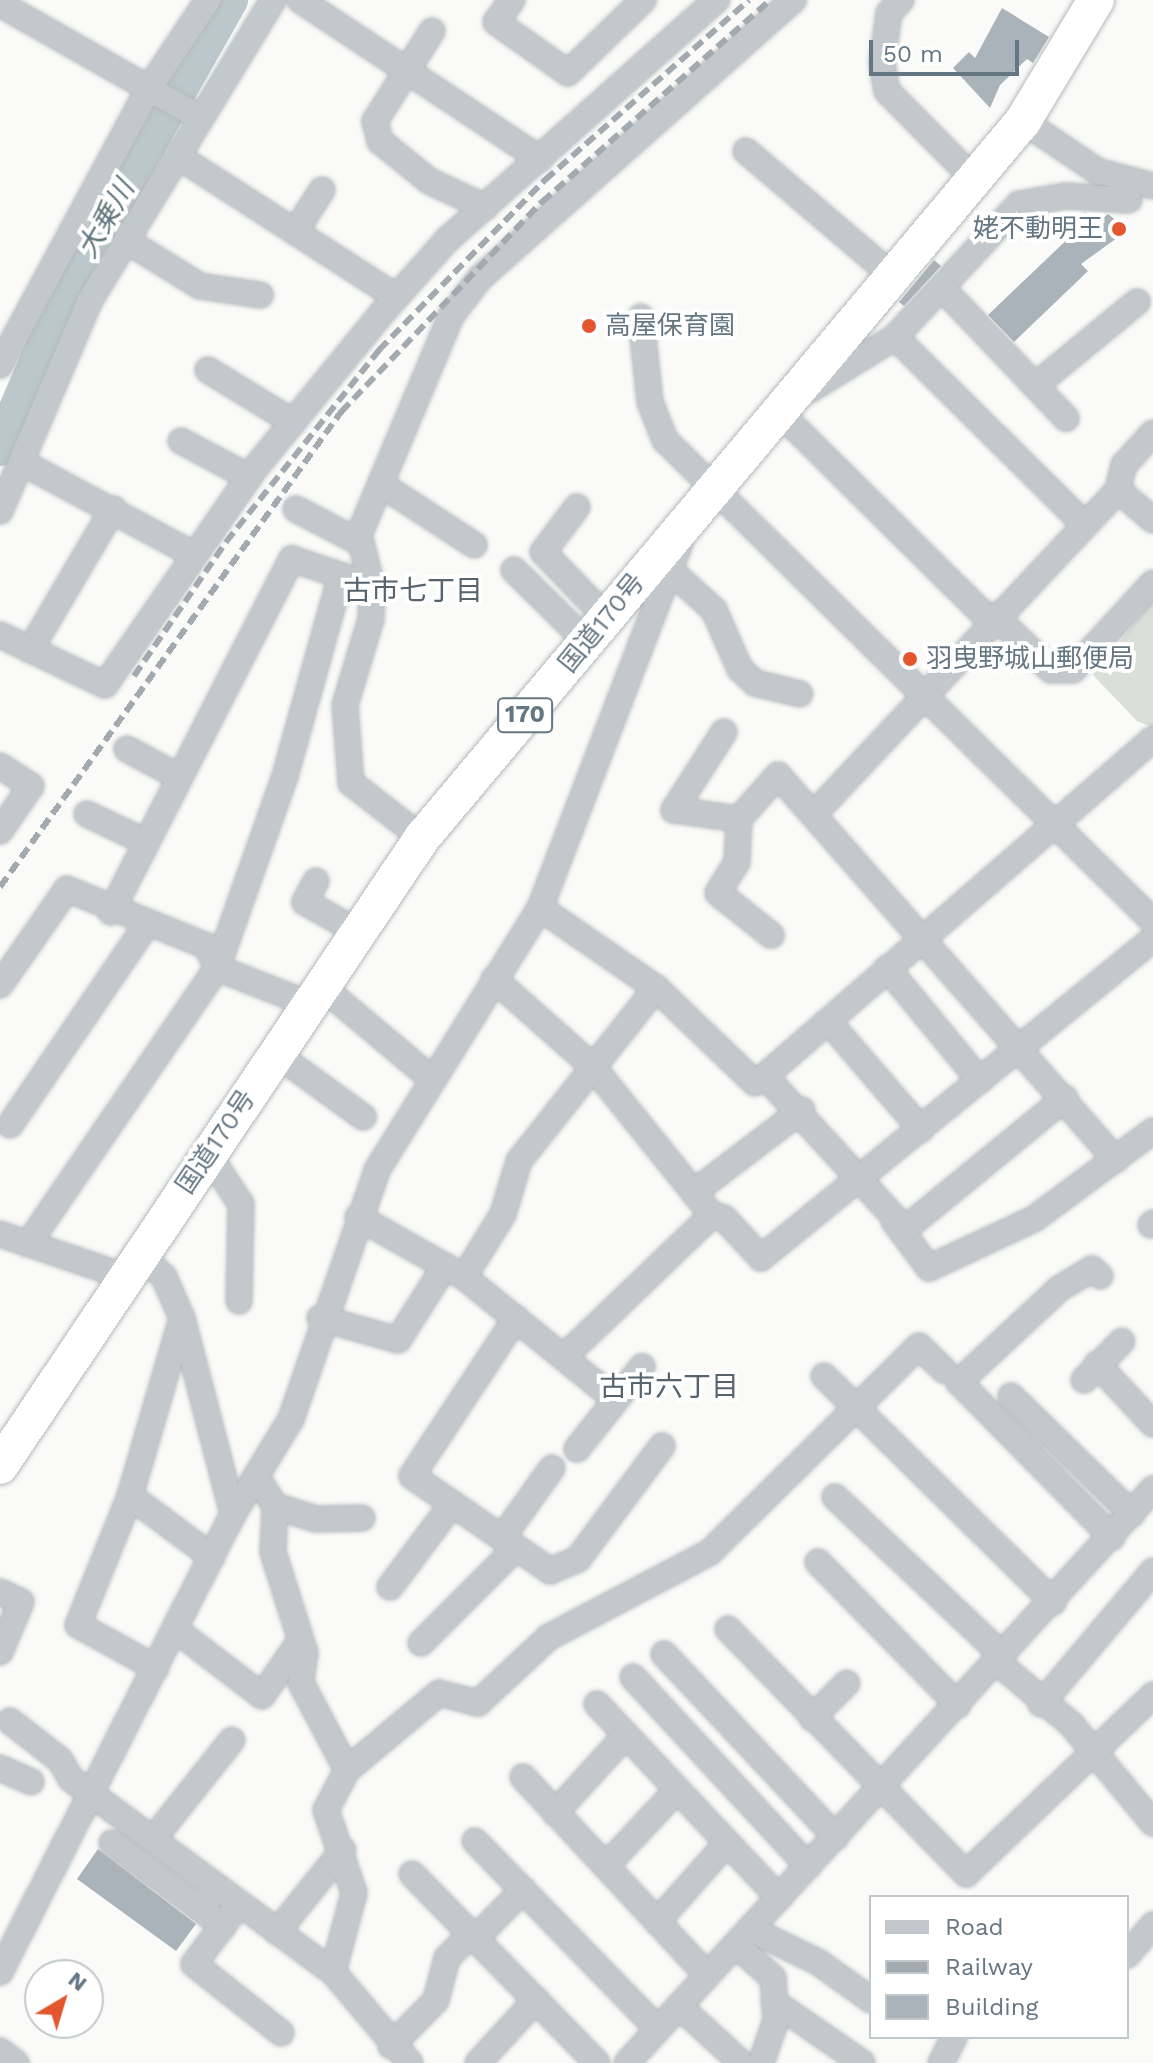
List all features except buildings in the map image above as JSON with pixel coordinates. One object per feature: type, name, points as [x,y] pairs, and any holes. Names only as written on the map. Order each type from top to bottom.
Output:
[{"type":"highway","name":"国道170号","points":[[0,1466],[356,931],[422,838],[597,630],[662,565],[690,521],[1023,121],[1096,0]]},
{"type":"street","points":[[0,365],[150,87],[208,0]]},
{"type":"street","points":[[0,511],[90,300],[273,0]]},
{"type":"street","points":[[300,0],[540,159]]},
{"type":"street","points":[[512,0],[496,22],[568,73],[643,0]]},
{"type":"street","points":[[0,635],[105,685],[249,477],[396,297],[485,207],[716,0]]},
{"type":"street","points":[[422,838],[351,783],[345,705],[371,619],[372,586],[361,543],[451,316],[480,278],[793,0]]},
{"type":"street","points":[[901,0],[889,13],[882,63],[887,91],[975,180]]},
{"type":"street","points":[[0,4],[120,78],[150,87],[199,117]]},
{"type":"street","points":[[432,31],[404,70],[375,121],[380,141],[429,181],[485,207]]},
{"type":"street","points":[[1023,121],[1097,171],[1153,186]]},
{"type":"street","points":[[746,151],[895,278]]},
{"type":"street","points":[[176,155],[396,297]]},
{"type":"street","points":[[295,232],[322,190]]},
{"type":"street","points":[[1129,200],[1032,198],[895,337],[787,407],[992,617],[1051,670],[1073,670],[1153,583]]},
{"type":"street","points":[[127,241],[200,286],[260,295]]},
{"type":"street","points":[[942,288],[1066,418]]},
{"type":"street","points":[[1036,385],[1137,302]]},
{"type":"street","points":[[641,317],[650,402],[665,440],[1153,921]]},
{"type":"street","points":[[895,337],[1084,524]]},
{"type":"street","points":[[208,370],[293,422]]},
{"type":"street","points":[[815,813],[926,695],[992,617],[1118,490],[1124,465],[1153,433]]},
{"type":"street","points":[[181,441],[249,477]]},
{"type":"street","points":[[23,463],[193,554]]},
{"type":"street","points":[[382,485],[474,545]]},
{"type":"street","points":[[1118,490],[1153,520]]},
{"type":"street","points":[[577,507],[543,552],[597,630]]},
{"type":"street","points":[[30,650],[113,509]]},
{"type":"street","points":[[296,509],[361,543]]},
{"type":"street","points":[[111,912],[292,559],[372,586]]},
{"type":"street","points":[[0,1972],[233,1514],[258,1479],[291,1419],[320,1318],[358,1217],[432,1079],[540,908],[662,565],[714,610],[748,676],[800,694]]},
{"type":"street","points":[[514,570],[597,630]]},
{"type":"street","points":[[28,1244],[217,968],[285,776],[341,576]]},
{"type":"street","points":[[724,732],[674,810],[739,819]]},
{"type":"street","points":[[1153,739],[1054,821],[765,1076],[802,1110],[929,1268],[1034,1219],[1153,1131]]},
{"type":"street","points":[[127,749],[179,777]]},
{"type":"street","points":[[0,766],[31,786],[0,831]]},
{"type":"street","points":[[771,935],[718,893],[737,862],[739,819],[778,775],[1023,1047],[1116,1160]]},
{"type":"street","points":[[87,814],[146,842]]},
{"type":"street","points":[[316,881],[305,902],[356,931]]},
{"type":"street","points":[[0,985],[67,889],[111,912],[207,946],[217,968]]},
{"type":"street","points":[[540,908],[656,988],[755,1083]]},
{"type":"street","points":[[3,1128],[147,924]]},
{"type":"street","points":[[494,979],[593,1067],[697,1190],[712,1215],[724,1218],[761,1258],[1153,939]]},
{"type":"street","points":[[217,968],[315,995],[432,1079]]},
{"type":"street","points":[[887,968],[980,1081]]},
{"type":"street","points":[[320,1318],[398,1340],[503,1214],[519,1161],[656,988]]},
{"type":"street","points":[[828,1021],[921,1129]]},
{"type":"street","points":[[275,1053],[363,1117]]},
{"type":"street","points":[[894,1221],[905,1229],[1065,1098]]},
{"type":"street","points":[[697,1190],[802,1110]]},
{"type":"street","points":[[208,1154],[241,1204],[239,1301]]},
{"type":"street","points":[[565,1356],[712,1215]]},
{"type":"street","points":[[358,1217],[454,1272],[565,1356],[612,1397]]},
{"type":"street","points":[[0,1234],[28,1244],[134,1266],[164,1277],[182,1318],[233,1514]]},
{"type":"street","points":[[1100,1276],[1092,1269],[1059,1289],[959,1382],[1112,1537]]},
{"type":"street","points":[[156,1668],[78,1625],[130,1496],[182,1318]]},
{"type":"street","points":[[516,1318],[412,1476],[550,1571],[578,1559],[662,1446]]},
{"type":"street","points":[[1122,1341],[1090,1372],[1153,1424]]},
{"type":"street","points":[[333,1972],[354,1893],[343,1850],[326,1810],[347,1770],[439,1693],[478,1703],[549,1637],[710,1552],[919,1346],[944,1370]]},
{"type":"street","points":[[577,1449],[612,1397],[642,1367]]},
{"type":"street","points":[[824,1376],[1053,1602]]},
{"type":"street","points":[[1011,1396],[1132,1514]]},
{"type":"street","points":[[421,1643],[509,1543],[552,1468]]},
{"type":"street","points":[[258,1479],[275,1506],[273,1552],[300,1641],[301,1683],[347,1770]]},
{"type":"street","points":[[630,2062],[1153,1489]]},
{"type":"street","points":[[130,1496],[212,1557]]},
{"type":"street","points":[[835,1497],[1000,1659],[1041,1704],[1071,1724],[1091,1753],[1153,1823]]},
{"type":"street","points":[[390,1587],[452,1504]]},
{"type":"street","points":[[275,1506],[316,1519],[362,1518]]},
{"type":"street","points":[[818,1562],[958,1705]]},
{"type":"street","points":[[1041,1704],[1153,1571]]},
{"type":"street","points":[[0,1592],[21,1602],[0,1652]]},
{"type":"street","points":[[728,1629],[879,1790],[966,1874],[1012,1837],[1091,1753],[1153,1695]]},
{"type":"street","points":[[176,1630],[262,1696],[300,1641]]},
{"type":"street","points":[[664,1654],[836,1837]]},
{"type":"street","points":[[633,1677],[808,1866]]},
{"type":"street","points":[[812,1718],[847,1683]]},
{"type":"street","points":[[597,1704],[779,1898]]},
{"type":"street","points":[[10,1721],[91,1793],[333,1972],[391,2046],[410,2063]]},
{"type":"street","points":[[555,1813],[626,1735]]},
{"type":"street","points":[[713,1763],[741,1736]]},
{"type":"street","points":[[154,1838],[232,1740]]},
{"type":"street","points":[[2,1773],[31,1782]]},
{"type":"street","points":[[523,1777],[707,1975]]},
{"type":"street","points":[[606,1866],[677,1790]]},
{"type":"street","points":[[475,1841],[658,2029]]},
{"type":"street","points":[[112,1843],[223,1926]]},
{"type":"street","points":[[657,1922],[727,1843]]},
{"type":"street","points":[[277,1932],[343,1850]]},
{"type":"street","points":[[412,1874],[597,2063]]},
{"type":"street","points":[[391,2046],[436,2000],[447,1958],[523,1890]]},
{"type":"street","points":[[239,1904],[194,1964],[281,2033]]},
{"type":"street","points":[[1129,1953],[1153,1925]]},
{"type":"street","points":[[743,1937],[818,1962],[869,1999]]},
{"type":"street","points":[[679,2006],[750,2062],[774,2002],[773,1978],[743,1937]]},
{"type":"street","points":[[478,2063],[536,2000]]},
{"type":"street","points":[[774,2002],[862,2063]]},
{"type":"street","points":[[941,2063],[953,2039]]},
{"type":"street","points":[[0,2051],[16,2063]]},
{"type":"shaded area","points":[[1153,600],[1152,727],[1137,721],[1093,675]]},
{"type":"waterway","name":"大乗川","points":[[0,448],[75,274],[230,0]]},
{"type":"railway","points":[[134,676],[226,542],[379,350],[545,180],[749,0]]},
{"type":"railway","points":[[0,887],[341,412],[542,202],[770,0]]},
{"type":"place","name":"姥不動明王","points":[[1119,229]]},
{"type":"place","name":"高屋保育園","points":[[589,326]]},
{"type":"place","name":"羽曳野城山郵便局","points":[[910,659]]},
{"type":"district","name":"古市七丁目","points":[[413,591]]},
{"type":"district","name":"古市六丁目","points":[[669,1387]]}]
